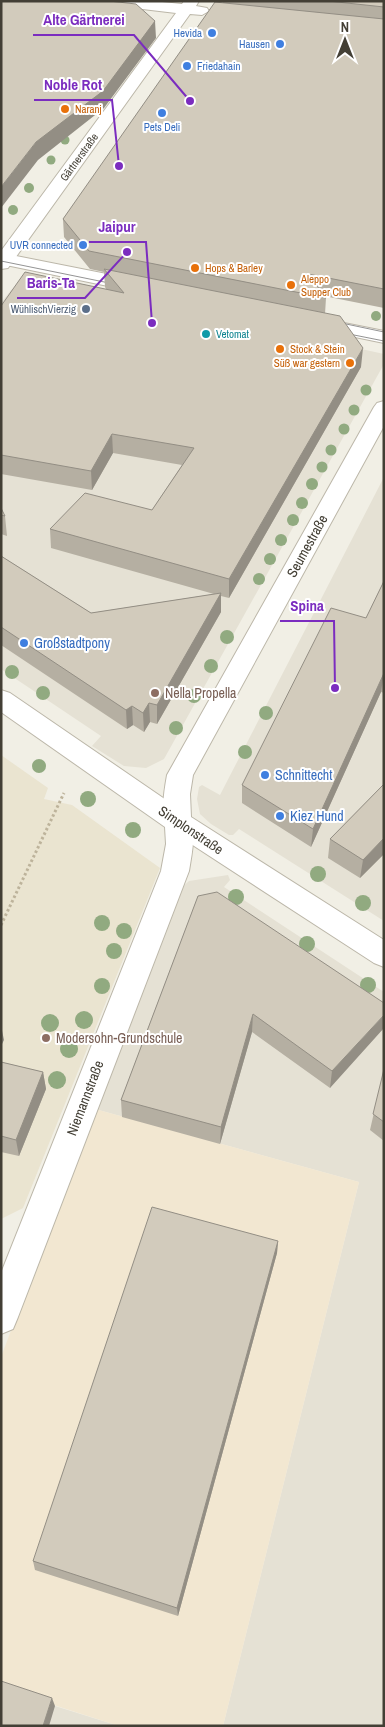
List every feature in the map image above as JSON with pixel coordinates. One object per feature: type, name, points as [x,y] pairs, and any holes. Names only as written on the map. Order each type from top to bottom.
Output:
[{"type":"street","points":[[109,1],[189,5],[212,12]]},
{"type":"street","name":"Gärtnerstraße","points":[[3,260],[189,5]]},
{"type":"street","points":[[3,260],[156,290]]},
{"type":"street","points":[[298,320],[384,337]]},
{"type":"street","name":"Seumestraße","points":[[178,822],[177,794],[180,775],[384,407]]},
{"type":"street","name":"Simplonstraße","points":[[1,699],[178,822],[384,956]]},
{"type":"street","name":"Niemannstraße","points":[[1,1317],[175,871],[180,844],[178,822]]},
{"type":"path","points":[[1,925],[58,802],[64,793]]},
{"type":"shaded area","points":[[20,284],[178,309],[384,354],[384,364],[164,759],[146,768],[124,766],[92,746],[101,736],[1,669],[1,303],[11,290]]},
{"type":"shaded area","points":[[384,477],[384,921],[239,829],[233,835],[229,835],[211,824],[200,814],[197,799],[199,787],[202,785],[220,795]]},
{"type":"shaded area","name":"Modersohn-Grundschule","points":[[1,755],[48,788],[44,799],[72,805],[160,868],[23,1208],[1,1219]]},
{"type":"shaded area","points":[[228,875],[230,880],[224,887],[384,992],[384,1726],[223,1726],[359,1182],[95,1109],[179,890],[189,881]]},
{"type":"shaded area","points":[[95,1109],[359,1182],[223,1726],[119,1726],[1,1688],[1,1357]]},
{"type":"shaded area","points":[[1,1688],[55,1706],[119,1726],[1,1726]]},
{"type":"building","points":[[1,1],[109,1],[136,4],[155,21],[103,91],[36,142],[1,187]]},
{"type":"building","points":[[328,1],[384,1],[384,7]]},
{"type":"building","points":[[215,2],[384,19],[384,289],[308,274],[326,298],[89,251],[63,219]]},
{"type":"building","points":[[104,269],[340,316],[363,348],[229,579],[50,529],[85,493],[152,510],[194,448],[112,434],[91,471],[1,455],[1,306],[25,272],[124,293]]},
{"type":"building","points":[[1,556],[91,613],[221,593],[157,705],[149,703],[143,713],[132,706],[126,710],[1,627]]},
{"type":"building","points":[[384,581],[384,673],[313,829],[242,785],[331,608],[366,618]]},
{"type":"building","points":[[384,784],[384,838],[363,860],[330,839]]},
{"type":"building","points":[[217,892],[384,1003],[384,1015],[332,1071],[253,1014],[221,1127],[121,1100],[198,896]]},
{"type":"building","points":[[1,1062],[43,1072],[16,1140],[1,1136]]},
{"type":"building","points":[[384,1069],[384,1122],[373,1114]]},
{"type":"building","points":[[152,1207],[278,1241],[177,1608],[33,1561]]},
{"type":"building","points":[[1,1681],[52,1698],[43,1726],[1,1726]]},
{"type":"tram line","points":[[1,261],[119,285]]},
{"type":"tram line","points":[[332,321],[384,332]]},
{"type":"tram line","points":[[339,332],[384,341]]},
{"type":"place","name":"Hevida","points":[[212,33]]},
{"type":"place","name":"Hausen","points":[[280,44]]},
{"type":"place","name":"Friedahain","points":[[187,66]]},
{"type":"place","name":"Alte Gärtnerei","points":[[190,101]]},
{"type":"place","name":"Naranj","points":[[65,109]]},
{"type":"place","name":"Pets Deli","points":[[162,113]]},
{"type":"place","name":"Noble Rot","points":[[119,166]]},
{"type":"place","name":"UVR connected","points":[[83,245]]},
{"type":"place","name":"Baris-Ta","points":[[127,252]]},
{"type":"place","name":"Hops & Barley","points":[[195,268]]},
{"type":"place","name":"Aleppo Supper Club","points":[[291,285]]},
{"type":"place","name":"WühlischVierzig","points":[[86,309]]},
{"type":"place","name":"Jaipur","points":[[152,323]]},
{"type":"place","name":"Vetomat","points":[[206,334]]},
{"type":"place","name":"Stock & Stein","points":[[280,349]]},
{"type":"place","name":"Süß war gestern","points":[[350,363]]},
{"type":"place","name":"Großstadtpony","points":[[24,643]]},
{"type":"place","name":"Spina","points":[[335,688]]},
{"type":"place","name":"Nella Propella","points":[[155,693]]},
{"type":"place","name":"Schnittecht","points":[[265,775]]},
{"type":"place","name":"Kiez Hund","points":[[280,816]]},
{"type":"place","name":"Modersohn-Grundschule","points":[[46,1038]]}]
